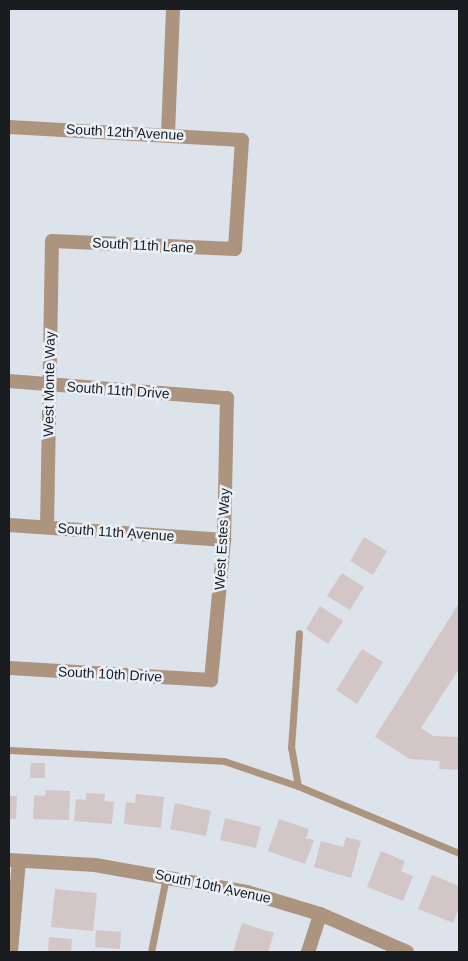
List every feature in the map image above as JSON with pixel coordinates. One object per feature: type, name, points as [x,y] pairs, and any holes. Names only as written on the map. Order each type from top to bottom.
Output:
[{"type":"street","points":[[168,134],[172,9]]},
{"type":"street","name":"South 12th Avenue","points":[[9,127],[168,134],[242,140],[235,249]]},
{"type":"street","name":"South 11th Lane","points":[[52,241],[235,249]]},
{"type":"street","name":"West Monte Way","points":[[47,527],[52,241]]},
{"type":"street","name":"South 11th Drive","points":[[9,381],[227,398]]},
{"type":"street","name":"West Estes Way","points":[[211,680],[224,540],[227,398]]},
{"type":"street","name":"South 11th Avenue","points":[[9,525],[224,540]]},
{"type":"street","name":"South 10th Drive","points":[[9,668],[211,680]]},
{"type":"street","points":[[11,952],[14,861]]},
{"type":"street","name":"South 10th Avenue","points":[[14,861],[96,864],[166,875],[246,892],[320,914],[407,952]]},
{"type":"street","points":[[308,952],[320,914]]},
{"type":"lane","points":[[298,786],[291,748],[299,633]]},
{"type":"lane","points":[[9,750],[224,761],[298,786],[459,853]]},
{"type":"lane","points":[[151,952],[166,875]]},
{"type":"building","points":[[364,537],[387,551],[373,575],[350,561]]},
{"type":"building","points":[[342,573],[364,587],[350,610],[327,596]]},
{"type":"building","points":[[459,603],[459,669],[421,728],[433,736],[459,737],[459,770],[439,769],[440,761],[410,759],[375,737]]},
{"type":"building","points":[[320,606],[343,621],[328,644],[306,629]]},
{"type":"building","points":[[362,649],[383,662],[357,704],[336,690]]},
{"type":"building","points":[[31,763],[45,763],[45,778],[30,778]]},
{"type":"building","points":[[46,790],[70,791],[69,820],[33,819],[34,795],[45,796]]},
{"type":"building","points":[[86,793],[105,794],[104,801],[114,802],[112,824],[74,821],[76,799],[86,800]]},
{"type":"building","points":[[136,794],[164,797],[161,828],[124,824],[126,802],[135,803]]},
{"type":"building","points":[[9,796],[17,796],[16,819],[9,819]]},
{"type":"building","points":[[175,803],[211,811],[206,836],[170,829]]},
{"type":"building","points":[[225,818],[261,827],[256,848],[220,840]]},
{"type":"building","points":[[279,819],[309,829],[306,838],[314,840],[305,864],[268,851]]},
{"type":"building","points":[[346,837],[361,841],[351,878],[314,867],[321,841],[343,847]]},
{"type":"building","points":[[381,851],[405,861],[401,871],[413,876],[403,901],[367,887]]},
{"type":"building","points":[[432,875],[459,886],[459,908],[453,923],[418,909]]},
{"type":"building","points":[[55,889],[97,893],[93,931],[51,927]]},
{"type":"building","points":[[242,923],[274,933],[268,952],[233,952]]},
{"type":"building","points":[[96,930],[121,932],[120,949],[95,947]]},
{"type":"building","points":[[49,937],[72,939],[71,952],[48,952]]}]
